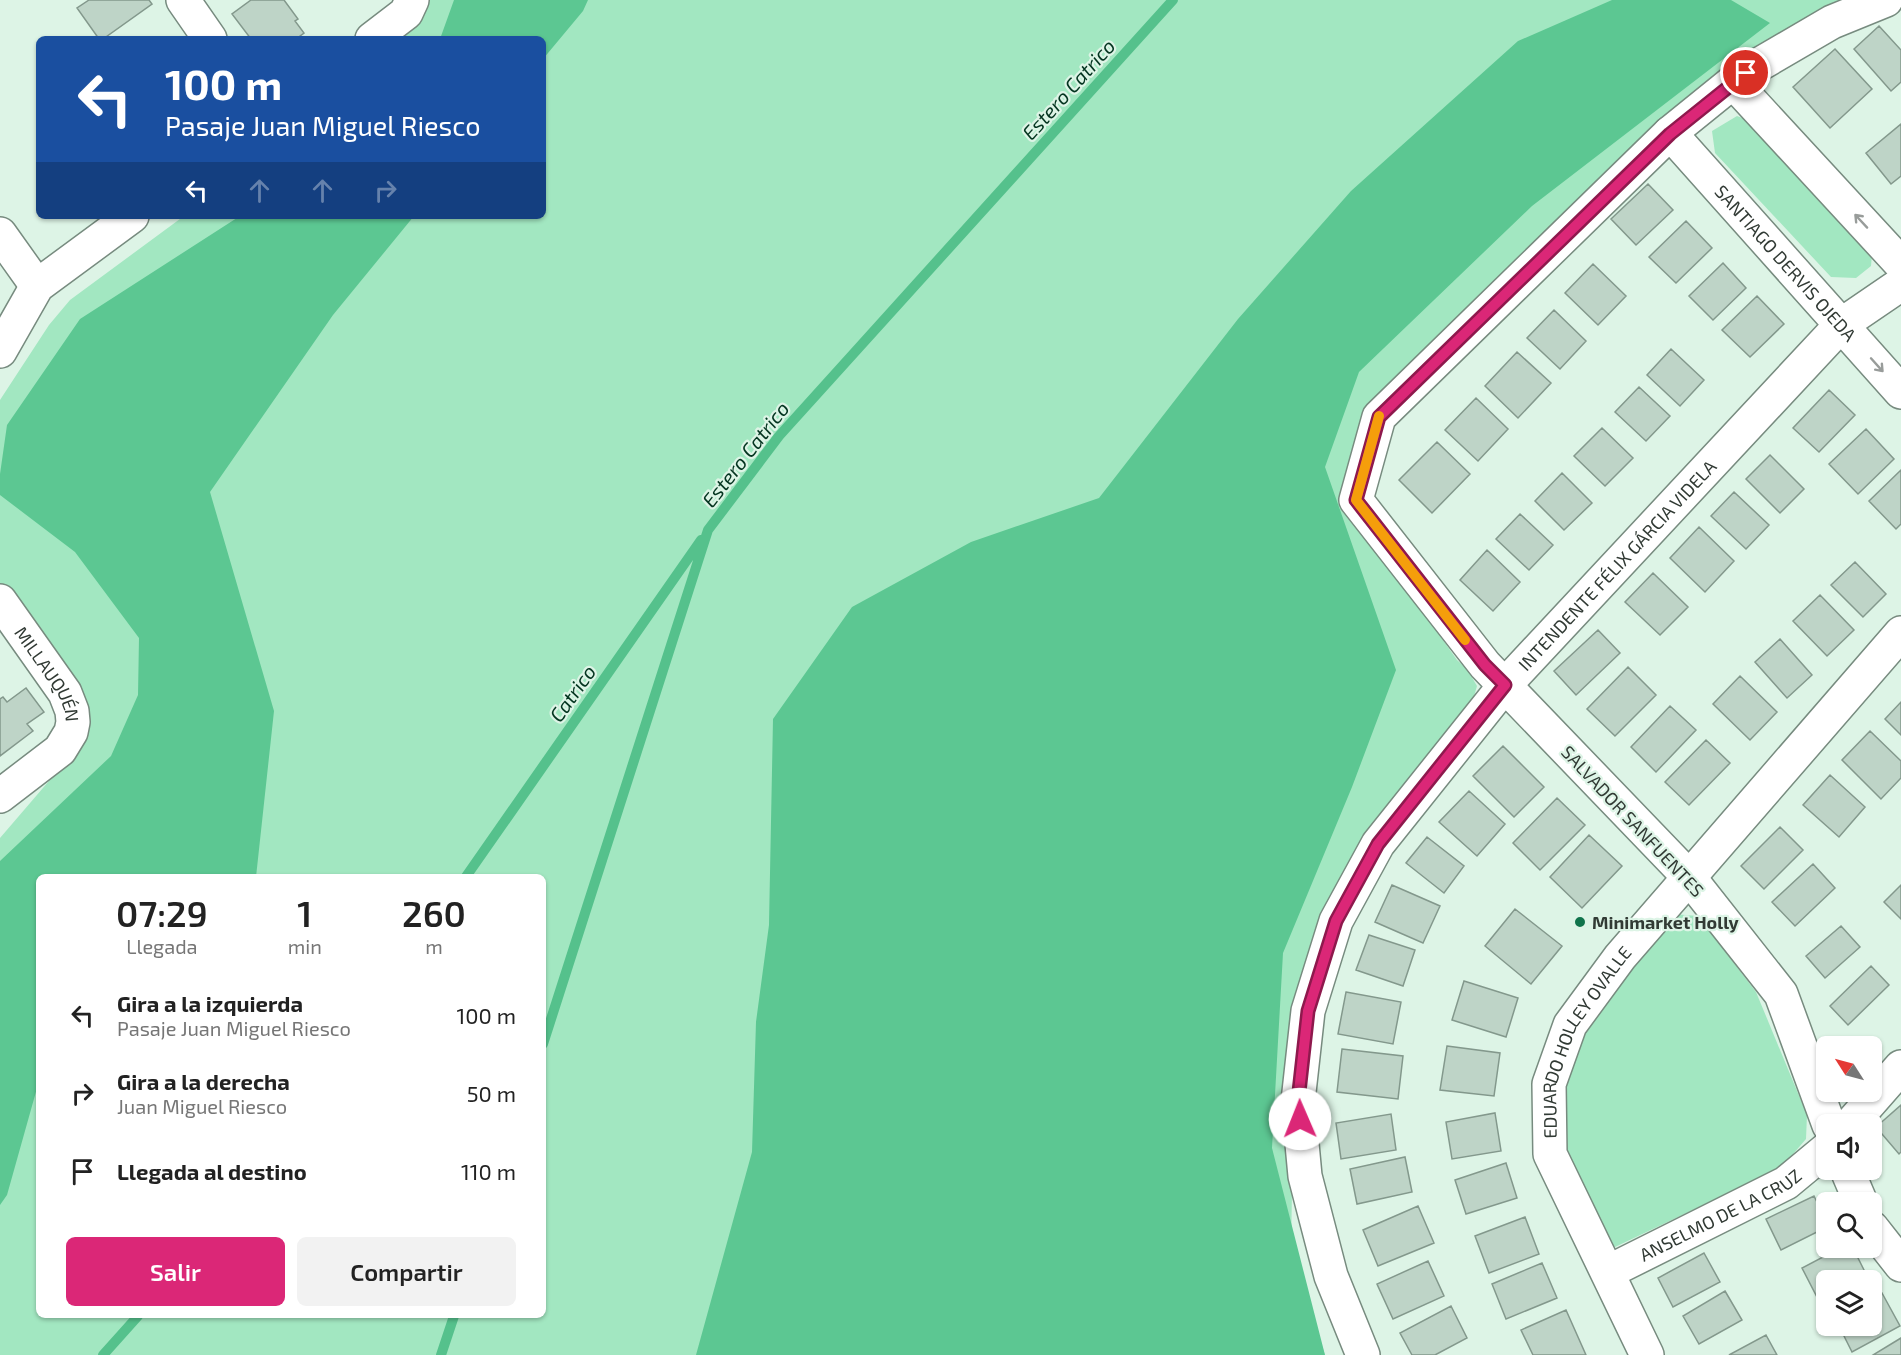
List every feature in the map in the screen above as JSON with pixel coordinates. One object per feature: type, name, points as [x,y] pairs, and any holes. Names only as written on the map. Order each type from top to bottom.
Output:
[{"type":"street","points":[[183,0],[208,36]]},
{"type":"street","points":[[376,36],[406,13],[412,0]]},
{"type":"street","points":[[1670,134],[1733,82],[1760,64],[1832,22],[1886,0]]},
{"type":"street","points":[[1733,82],[1901,264]]},
{"type":"street","name":"SANTIAGO DERVIS OJEDA","points":[[1670,134],[1901,392]]},
{"type":"street","name":"SALVADOR SANFUENTES","points":[[1670,134],[1379,417],[1356,500],[1485,665],[1688,876],[1781,994],[1825,1114]]},
{"type":"street","points":[[0,351],[37,286],[128,219]]},
{"type":"street","points":[[0,234],[37,286]]},
{"type":"street","name":"INTENDENTE FÉLIX GÁRCIA VIDELA","points":[[1363,1355],[1331,1276],[1305,1176],[1298,1101],[1308,1011],[1336,921],[1378,844],[1505,685],[1841,325],[1901,284]]},
{"type":"street","name":"MILLAUQUÉN","points":[[0,601],[65,693],[72,711],[73,722],[67,742],[60,750],[0,796]]},
{"type":"street","name":"EDUARDO HOLLEY OVALLE","points":[[1647,1355],[1550,1154],[1549,1084],[1570,1025],[1620,957],[1901,633]]},
{"type":"street","points":[[1860,1114],[1901,1067]]},
{"type":"street","name":"ANSELMO DE LA CRUZ","points":[[1608,1272],[1786,1183],[1816,1158]]},
{"type":"street","points":[[1882,1241],[1901,1265]]},
{"type":"green space","points":[[426,0],[1859,0],[1612,170],[1358,466],[1410,593],[1457,660],[1467,669],[1477,686],[1468,717],[1391,808],[1294,1072],[1291,1250],[1325,1355],[0,1355],[0,838],[85,739],[0,597],[0,400],[49,325],[70,300],[180,219],[546,219],[546,36],[406,36]]},
{"type":"green space","points":[[454,0],[588,0],[583,11],[546,55],[546,36],[441,36]]},
{"type":"green space","points":[[1612,0],[1731,0],[1770,23],[1532,206],[1359,372],[1325,467],[1396,670],[1352,787],[1283,953],[1272,1148],[1325,1355],[696,1355],[752,1152],[756,1022],[769,925],[773,719],[852,607],[971,542],[1099,498],[1238,319],[1351,191],[1518,41]]},
{"type":"green space","points":[[1737,116],[1753,122],[1873,243],[1871,266],[1856,278],[1831,277],[1715,153],[1712,131]]},
{"type":"green space","points":[[235,219],[412,219],[333,315],[210,492],[274,711],[256,874],[36,874],[36,1092],[7,1195],[0,1205],[0,861],[111,756],[138,695],[139,638],[75,552],[0,495],[0,474],[7,425],[80,319]]},
{"type":"green space","points":[[1673,914],[1698,916],[1756,992],[1807,1115],[1806,1139],[1781,1168],[1615,1247],[1601,1240],[1564,1161],[1556,1107],[1571,1042]]},
{"type":"building","points":[[89,0],[149,0],[152,4],[107,36],[97,36],[77,8]]},
{"type":"building","points":[[251,0],[284,0],[298,19],[295,21],[304,33],[300,36],[249,36],[232,14]]},
{"type":"building","points":[[1879,26],[1901,50],[1901,82],[1891,91],[1854,49]]},
{"type":"building","points":[[1835,49],[1872,89],[1830,128],[1793,87]]},
{"type":"building","points":[[1901,124],[1901,176],[1891,184],[1866,153]]},
{"type":"building","points":[[1648,184],[1673,210],[1636,245],[1611,219]]},
{"type":"building","points":[[1686,221],[1712,248],[1676,283],[1649,257]]},
{"type":"building","points":[[1723,263],[1746,288],[1713,320],[1689,296]]},
{"type":"building","points":[[1593,264],[1626,296],[1598,325],[1565,293]]},
{"type":"building","points":[[1757,296],[1784,324],[1750,357],[1722,330]]},
{"type":"building","points":[[1554,310],[1586,341],[1560,369],[1527,338]]},
{"type":"building","points":[[1671,349],[1704,380],[1680,406],[1647,375]]},
{"type":"building","points":[[1517,352],[1551,383],[1518,418],[1485,386]]},
{"type":"building","points":[[1639,387],[1670,416],[1646,441],[1615,412]]},
{"type":"building","points":[[1829,390],[1855,415],[1819,452],[1793,428]]},
{"type":"building","points":[[1476,398],[1508,429],[1478,461],[1445,430]]},
{"type":"building","points":[[1602,428],[1633,458],[1605,486],[1574,456]]},
{"type":"building","points":[[1866,429],[1894,459],[1858,494],[1829,464]]},
{"type":"building","points":[[1437,442],[1470,474],[1432,513],[1399,480]]},
{"type":"building","points":[[1770,455],[1804,489],[1780,513],[1746,479]]},
{"type":"building","points":[[1901,470],[1901,524],[1896,529],[1869,501]]},
{"type":"building","points":[[1562,473],[1592,503],[1564,530],[1535,501]]},
{"type":"building","points":[[1734,492],[1769,525],[1746,549],[1711,516]]},
{"type":"building","points":[[1520,514],[1553,545],[1529,570],[1496,539]]},
{"type":"building","points":[[1699,527],[1734,561],[1705,592],[1670,558]]},
{"type":"building","points":[[1487,550],[1520,582],[1493,611],[1460,580]]},
{"type":"building","points":[[1855,562],[1886,594],[1863,617],[1831,585]]},
{"type":"building","points":[[1653,573],[1688,607],[1660,635],[1625,602]]},
{"type":"building","points":[[1820,595],[1854,630],[1827,656],[1793,621]]},
{"type":"building","points":[[1598,630],[1620,653],[1576,695],[1554,671]]},
{"type":"building","points":[[1780,639],[1812,675],[1787,698],[1755,662]]},
{"type":"building","points":[[1628,667],[1656,695],[1615,736],[1587,709]]},
{"type":"building","points":[[1740,676],[1777,712],[1750,740],[1713,704]]},
{"type":"building","points":[[26,688],[44,712],[27,724],[33,731],[0,756],[0,699],[3,697],[7,702]]},
{"type":"building","points":[[1901,702],[1901,735],[1885,719]]},
{"type":"building","points":[[1670,706],[1696,730],[1656,772],[1631,747]]},
{"type":"building","points":[[1870,731],[1901,761],[1901,778],[1881,799],[1842,760]]},
{"type":"building","points":[[1706,740],[1730,763],[1689,805],[1665,782]]},
{"type":"building","points":[[1503,746],[1544,787],[1514,817],[1473,776]]},
{"type":"building","points":[[1830,775],[1865,807],[1839,837],[1803,805]]},
{"type":"building","points":[[1469,791],[1505,824],[1477,856],[1439,822]]},
{"type":"building","points":[[1557,798],[1585,825],[1540,870],[1513,843]]},
{"type":"building","points":[[1780,827],[1803,850],[1764,889],[1741,866]]},
{"type":"building","points":[[1589,835],[1622,866],[1582,908],[1550,877]]},
{"type":"building","points":[[1427,837],[1464,866],[1444,893],[1406,863]]},
{"type":"building","points":[[1813,864],[1835,888],[1795,926],[1772,902]]},
{"type":"building","points":[[1392,885],[1440,906],[1423,943],[1375,922]]},
{"type":"building","points":[[1901,885],[1901,919],[1884,902]]},
{"type":"building","points":[[1515,909],[1562,946],[1531,984],[1485,946]]},
{"type":"building","points":[[1841,926],[1860,947],[1825,978],[1806,956]]},
{"type":"building","points":[[1369,935],[1415,950],[1403,986],[1356,970]]},
{"type":"building","points":[[1871,966],[1889,985],[1848,1025],[1830,1006]]},
{"type":"building","points":[[1464,981],[1518,998],[1506,1037],[1452,1020]]},
{"type":"building","points":[[1346,992],[1401,1002],[1393,1044],[1338,1034]]},
{"type":"building","points":[[1447,1046],[1500,1053],[1494,1096],[1440,1090]]},
{"type":"building","points":[[1342,1049],[1403,1056],[1398,1099],[1337,1092]]},
{"type":"building","points":[[1901,1105],[1901,1152],[1899,1154],[1882,1134],[1882,1122]]},
{"type":"building","points":[[1495,1113],[1501,1151],[1452,1159],[1446,1122]]},
{"type":"building","points":[[1391,1114],[1396,1150],[1341,1159],[1336,1123]]},
{"type":"building","points":[[1405,1157],[1412,1192],[1357,1204],[1350,1169]]},
{"type":"building","points":[[1506,1163],[1517,1198],[1466,1214],[1455,1180]]},
{"type":"building","points":[[1814,1196],[1816,1200],[1816,1232],[1781,1250],[1766,1219]]},
{"type":"building","points":[[1418,1206],[1434,1243],[1378,1266],[1363,1230]]},
{"type":"building","points":[[1525,1217],[1539,1254],[1489,1273],[1475,1236]]},
{"type":"building","points":[[1704,1253],[1720,1282],[1673,1307],[1658,1278]]},
{"type":"building","points":[[1821,1258],[1858,1258],[1864,1270],[1816,1270],[1816,1295],[1802,1268]]},
{"type":"building","points":[[1428,1261],[1444,1296],[1393,1319],[1377,1284]]},
{"type":"building","points":[[1542,1263],[1557,1298],[1506,1319],[1492,1284]]},
{"type":"building","points":[[1725,1291],[1742,1320],[1699,1344],[1683,1316]]},
{"type":"building","points":[[1882,1293],[1900,1326],[1882,1336]]},
{"type":"building","points":[[1451,1306],[1467,1338],[1435,1355],[1412,1355],[1400,1333]]},
{"type":"building","points":[[1566,1310],[1586,1355],[1533,1355],[1521,1330]]},
{"type":"building","points":[[1766,1335],[1777,1355],[1729,1355]]},
{"type":"building","points":[[1844,1336],[1882,1336],[1852,1352]]},
{"type":"building","points":[[1901,1338],[1901,1355],[1873,1355]]},
{"type":"waterway","name":"Estero Catrico","points":[[546,1035],[708,530],[779,436],[1173,0]]},
{"type":"waterway","name":"Catrico","points":[[468,874],[701,540]]},
{"type":"waterway","name":"Catrico","points":[[103,1355],[136,1318]]},
{"type":"waterway","name":"Estero Catrico","points":[[441,1355],[453,1318]]},
{"type":"slow traffic","points":[[1379,416],[1356,500],[1465,640]]},
{"type":"place","name":"Minimarket Holly","points":[[1580,922]]},
{"type":"route","points":[[1300,1119],[1298,1101],[1308,1011],[1336,921],[1378,844],[1505,685],[1485,665],[1356,500],[1379,417],[1670,134],[1746,73]]}]
